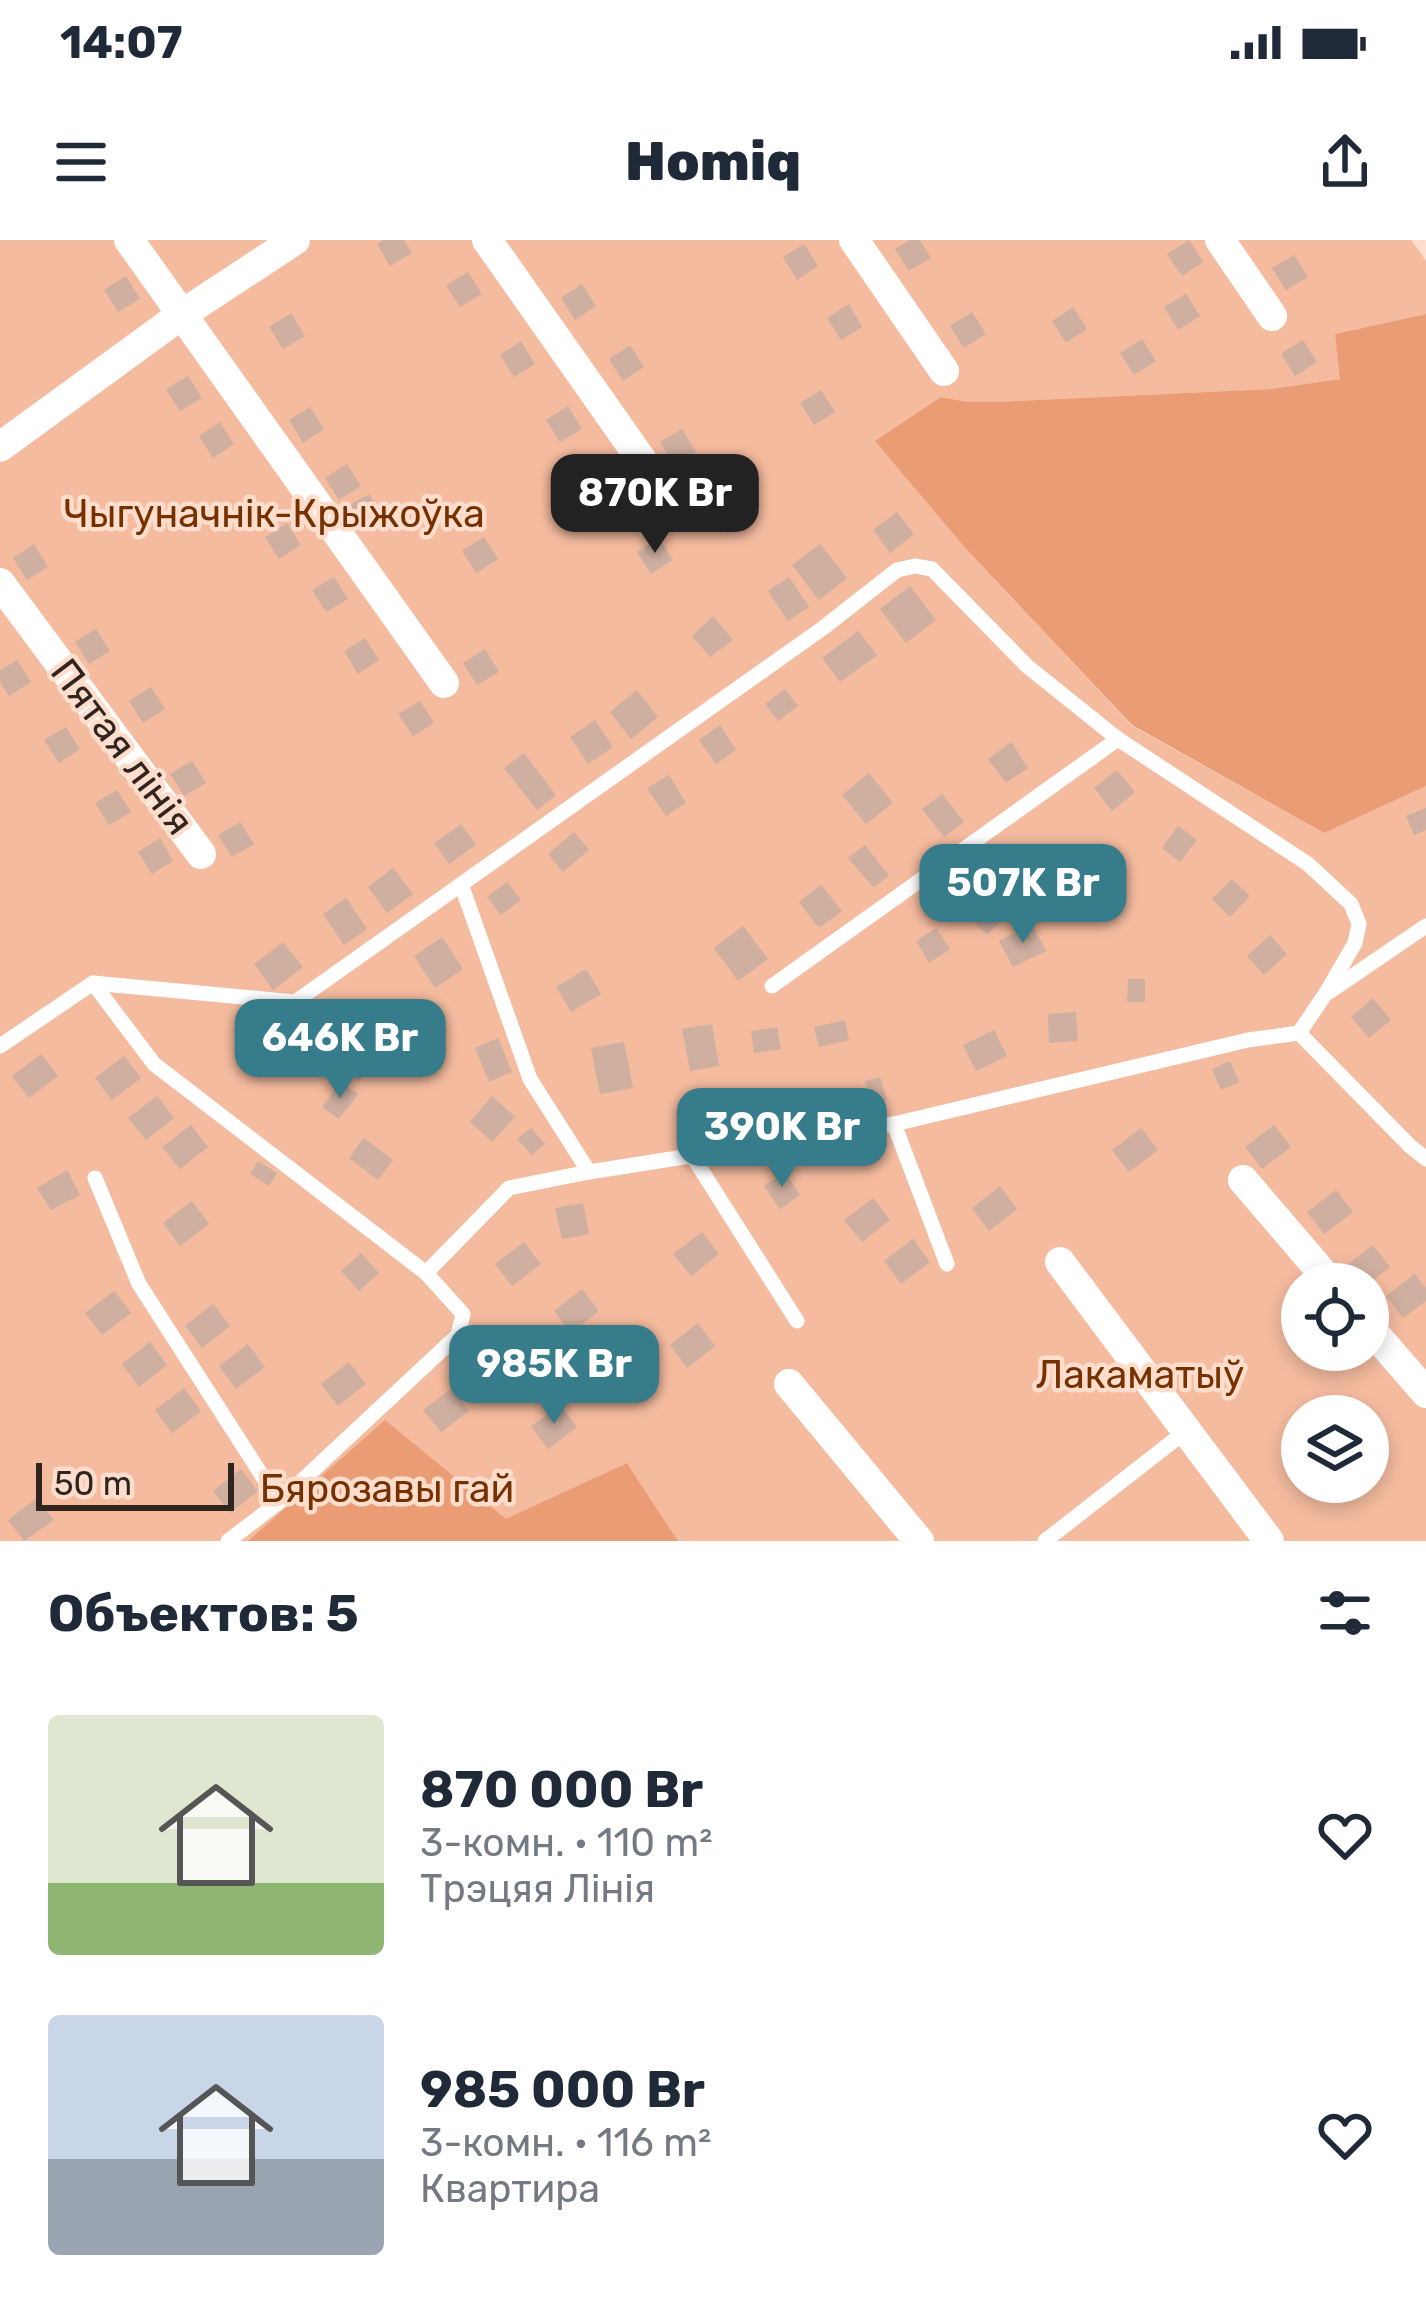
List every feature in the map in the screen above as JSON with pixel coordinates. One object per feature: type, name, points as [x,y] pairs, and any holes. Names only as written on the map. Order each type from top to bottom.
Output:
[{"type":"street","points":[[129,240],[444,682]]},
{"type":"street","points":[[0,447],[181,315],[296,240]]},
{"type":"street","points":[[487,240],[674,506]]},
{"type":"street","points":[[854,240],[944,371]]},
{"type":"street","points":[[1220,240],[1272,316]]},
{"type":"street","name":"Пятая лінія","points":[[0,583],[201,854]]},
{"type":"street","points":[[1243,1180],[1314,1263]]},
{"type":"street","points":[[1060,1262],[1269,1541]]},
{"type":"street","points":[[1389,1351],[1426,1394]]},
{"type":"street","points":[[790,1384],[919,1541]]},
{"type":"lane","points":[[0,1046],[93,983],[296,1002],[824,628],[897,570],[915,566],[932,569],[1027,666],[1118,739],[1308,864],[1351,904],[1359,924],[1355,943],[1299,1033],[1248,1040],[894,1124],[509,1188],[426,1273]]},
{"type":"lane","points":[[772,986],[1118,739]]},
{"type":"lane","points":[[461,884],[530,1079],[589,1172]]},
{"type":"lane","points":[[1326,994],[1426,926]]},
{"type":"lane","points":[[93,983],[154,1064],[426,1273],[463,1314],[458,1335],[279,1502],[228,1541]]},
{"type":"lane","points":[[1299,1033],[1426,1159]]},
{"type":"lane","points":[[894,1124],[946,1264]]},
{"type":"lane","points":[[693,1157],[797,1321]]},
{"type":"lane","points":[[95,1178],[139,1284],[279,1502]]},
{"type":"lane","points":[[458,1335],[494,1372],[526,1386],[561,1384],[584,1372]]},
{"type":"lane","points":[[1045,1541],[1186,1431]]},
{"type":"green space","points":[[0,240],[1411,240],[1426,261],[1426,314],[1335,334],[1341,379],[1271,389],[997,402],[941,397],[967,550],[1132,726],[1324,833],[1426,786],[1426,1541],[678,1541],[627,1463],[506,1520],[255,1536],[248,1541],[0,1541]]},
{"type":"green space","points":[[1426,314],[1426,786],[1324,833],[1132,725],[967,550],[875,441],[941,397],[997,402],[1271,389],[1340,379],[1335,334]]},
{"type":"green space","name":"Бярозавы гай","points":[[385,1420],[506,1519],[627,1463],[678,1541],[248,1541]]},
{"type":"building","points":[[404,240],[412,253],[390,266],[377,244]]},
{"type":"building","points":[[920,240],[931,258],[909,271],[895,249]]},
{"type":"building","points":[[1189,240],[1203,262],[1182,276],[1167,254]]},
{"type":"building","points":[[804,244],[818,266],[797,280],[783,257]]},
{"type":"building","points":[[1294,255],[1308,277],[1286,290],[1272,268]]},
{"type":"building","points":[[468,272],[482,294],[460,307],[446,285]]},
{"type":"building","points":[[126,276],[140,299],[118,312],[104,290]]},
{"type":"building","points":[[582,284],[596,306],[575,320],[561,298]]},
{"type":"building","points":[[1186,294],[1200,316],[1178,330],[1164,307]]},
{"type":"building","points":[[849,304],[862,327],[841,340],[827,318]]},
{"type":"building","points":[[1073,307],[1087,329],[1066,343],[1052,321]]},
{"type":"building","points":[[972,312],[986,334],[964,348],[950,326]]},
{"type":"building","points":[[291,313],[305,336],[283,349],[269,327]]},
{"type":"building","points":[[1142,339],[1156,361],[1134,375],[1120,353]]},
{"type":"building","points":[[1303,340],[1317,362],[1295,376],[1281,354]]},
{"type":"building","points":[[521,341],[535,364],[514,377],[500,355]]},
{"type":"building","points":[[630,345],[644,367],[623,381],[609,359]]},
{"type":"building","points":[[188,376],[202,398],[180,411],[166,389]]},
{"type":"building","points":[[821,390],[835,412],[814,425],[800,403]]},
{"type":"building","points":[[568,406],[582,429],[560,442],[546,420]]},
{"type":"building","points":[[310,407],[324,429],[303,443],[289,420]]},
{"type":"building","points":[[220,422],[234,444],[213,458],[199,436]]},
{"type":"building","points":[[682,429],[696,452],[674,465],[660,442]]},
{"type":"building","points":[[347,464],[361,486],[339,500],[325,478]]},
{"type":"building","points":[[616,477],[630,499],[608,512],[594,490]]},
{"type":"building","points":[[369,494],[383,516],[361,529],[347,507]]},
{"type":"building","points":[[734,499],[749,521],[727,534],[713,512]]},
{"type":"building","points":[[897,512],[914,534],[890,553],[873,530]]},
{"type":"building","points":[[287,523],[301,545],[279,559],[265,537]]},
{"type":"building","points":[[484,537],[498,559],[476,573],[462,551]]},
{"type":"building","points":[[659,538],[673,560],[651,574],[637,552]]},
{"type":"building","points":[[34,544],[48,567],[27,580],[13,558]]},
{"type":"building","points":[[820,544],[847,578],[819,600],[792,565]]},
{"type":"building","points":[[334,577],[348,599],[326,612],[312,590]]},
{"type":"building","points":[[789,577],[809,607],[788,621],[768,591]]},
{"type":"building","points":[[910,586],[936,620],[906,643],[880,609]]},
{"type":"building","points":[[713,616],[733,640],[710,657],[692,636]]},
{"type":"building","points":[[96,629],[110,651],[89,664],[75,642]]},
{"type":"building","points":[[858,631],[877,655],[840,682],[822,658]]},
{"type":"building","points":[[365,638],[379,660],[358,674],[344,651]]},
{"type":"building","points":[[485,649],[499,672],[477,685],[463,663]]},
{"type":"building","points":[[17,660],[31,682],[9,696],[0,682],[0,671]]},
{"type":"building","points":[[151,687],[165,709],[143,723],[129,701]]},
{"type":"building","points":[[785,689],[798,706],[778,721],[765,704]]},
{"type":"building","points":[[637,690],[658,717],[631,739],[610,712]]},
{"type":"building","points":[[420,701],[434,723],[413,736],[398,714]]},
{"type":"building","points":[[595,720],[613,747],[588,764],[570,737]]},
{"type":"building","points":[[720,725],[736,750],[716,764],[699,740]]},
{"type":"building","points":[[66,727],[80,749],[59,763],[44,740]]},
{"type":"building","points":[[1011,742],[1028,768],[1006,783],[988,759]]},
{"type":"building","points":[[524,753],[556,795],[537,810],[504,768]]},
{"type":"building","points":[[192,761],[206,783],[184,796],[170,774]]},
{"type":"building","points":[[1117,770],[1135,792],[1112,811],[1094,788]]},
{"type":"building","points":[[869,773],[893,803],[866,824],[842,795]]},
{"type":"building","points":[[669,775],[686,803],[666,816],[647,788]]},
{"type":"building","points":[[117,790],[131,812],[109,825],[95,803]]},
{"type":"building","points":[[942,794],[964,822],[944,837],[922,809]]},
{"type":"building","points":[[1426,808],[1426,830],[1414,835],[1406,816]]},
{"type":"building","points":[[240,822],[254,844],[232,857],[218,835]]},
{"type":"building","points":[[461,824],[476,845],[449,864],[434,843]]},
{"type":"building","points":[[1178,826],[1197,840],[1180,862],[1162,848]]},
{"type":"building","points":[[574,832],[589,850],[563,872],[548,854]]},
{"type":"building","points":[[160,838],[173,861],[152,874],[138,852]]},
{"type":"building","points":[[865,845],[889,876],[873,887],[848,858]]},
{"type":"building","points":[[1006,846],[1024,865],[1009,879],[991,859]]},
{"type":"building","points":[[393,868],[413,894],[387,913],[368,887]]},
{"type":"building","points":[[1232,879],[1250,896],[1230,917],[1212,899]]},
{"type":"building","points":[[507,882],[521,900],[501,915],[487,897]]},
{"type":"building","points":[[821,885],[842,911],[819,928],[799,902]]},
{"type":"building","points":[[346,898],[367,929],[344,945],[323,914]]},
{"type":"building","points":[[991,899],[1006,915],[987,935],[971,919]]},
{"type":"building","points":[[1032,924],[1046,951],[1013,967],[999,941]]},
{"type":"building","points":[[743,926],[768,959],[738,981],[714,948]]},
{"type":"building","points":[[936,928],[950,949],[929,963],[916,941]]},
{"type":"building","points":[[1270,935],[1287,954],[1264,975],[1247,956]]},
{"type":"building","points":[[442,937],[463,969],[435,988],[414,956]]},
{"type":"building","points":[[283,942],[303,967],[273,990],[254,964]]},
{"type":"building","points":[[586,969],[601,994],[571,1012],[556,987]]},
{"type":"building","points":[[1128,979],[1145,979],[1145,1002],[1127,1002]]},
{"type":"building","points":[[1373,998],[1391,1020],[1369,1038],[1351,1017]]},
{"type":"building","points":[[1076,1012],[1078,1041],[1049,1043],[1048,1014]]},
{"type":"building","points":[[845,1020],[849,1040],[819,1047],[814,1027]]},
{"type":"building","points":[[712,1024],[719,1066],[690,1071],[682,1029]]},
{"type":"building","points":[[269,1026],[291,1051],[264,1074],[242,1051]]},
{"type":"building","points":[[777,1027],[781,1049],[754,1053],[751,1031]]},
{"type":"building","points":[[994,1030],[1007,1056],[976,1071],[963,1045]]},
{"type":"building","points":[[498,1038],[512,1072],[489,1082],[475,1048]]},
{"type":"building","points":[[357,1041],[378,1057],[359,1081],[338,1064]]},
{"type":"building","points":[[624,1042],[633,1088],[600,1094],[591,1048]]},
{"type":"building","points":[[41,1054],[58,1076],[29,1098],[12,1076]]},
{"type":"building","points":[[124,1056],[141,1078],[112,1100],[95,1078]]},
{"type":"building","points":[[1230,1061],[1239,1082],[1221,1090],[1212,1069]]},
{"type":"building","points":[[880,1077],[887,1100],[872,1104],[865,1081]]},
{"type":"building","points":[[341,1082],[358,1094],[339,1119],[322,1107]]},
{"type":"building","points":[[157,1096],[174,1118],[146,1140],[128,1118]]},
{"type":"building","points":[[492,1096],[515,1117],[492,1142],[470,1122]]},
{"type":"building","points":[[191,1125],[208,1147],[180,1169],[162,1147]]},
{"type":"building","points":[[1274,1125],[1291,1147],[1262,1169],[1245,1147]]},
{"type":"building","points":[[531,1128],[545,1144],[532,1155],[517,1139]]},
{"type":"building","points":[[1141,1128],[1158,1150],[1129,1172],[1112,1150]]},
{"type":"building","points":[[364,1138],[393,1160],[378,1180],[349,1158]]},
{"type":"building","points":[[258,1161],[277,1173],[269,1186],[250,1174]]},
{"type":"building","points":[[67,1170],[80,1195],[51,1210],[37,1188]]},
{"type":"building","points":[[785,1172],[800,1195],[780,1209],[764,1186]]},
{"type":"building","points":[[1000,1186],[1017,1209],[989,1231],[972,1208]]},
{"type":"building","points":[[1336,1190],[1353,1212],[1324,1234],[1307,1212]]},
{"type":"building","points":[[873,1198],[890,1220],[862,1242],[844,1220]]},
{"type":"building","points":[[192,1201],[209,1224],[180,1246],[163,1223]]},
{"type":"building","points":[[583,1203],[589,1234],[562,1239],[555,1208]]},
{"type":"building","points":[[702,1232],[719,1254],[691,1276],[673,1254]]},
{"type":"building","points":[[913,1239],[930,1262],[901,1284],[884,1261]]},
{"type":"building","points":[[524,1242],[541,1264],[512,1286],[495,1264]]},
{"type":"building","points":[[1373,1245],[1387,1263],[1349,1263]]},
{"type":"building","points":[[361,1253],[379,1273],[359,1291],[341,1271]]},
{"type":"building","points":[[1415,1274],[1426,1288],[1426,1301],[1403,1318],[1389,1294]]},
{"type":"building","points":[[582,1289],[599,1311],[571,1333],[554,1311]]},
{"type":"building","points":[[114,1291],[131,1313],[102,1335],[85,1313]]},
{"type":"building","points":[[213,1304],[230,1326],[202,1348],[185,1326]]},
{"type":"building","points":[[698,1323],[715,1346],[687,1368],[670,1345]]},
{"type":"building","points":[[150,1342],[167,1365],[139,1387],[122,1364]]},
{"type":"building","points":[[248,1344],[265,1367],[236,1389],[219,1366]]},
{"type":"building","points":[[640,1349],[657,1372],[628,1394],[611,1371]]},
{"type":"building","points":[[349,1362],[366,1384],[338,1406],[321,1384]]},
{"type":"building","points":[[184,1388],[201,1411],[172,1433],[155,1410]]},
{"type":"building","points":[[452,1388],[469,1411],[441,1432],[423,1410]]},
{"type":"building","points":[[560,1405],[577,1427],[548,1449],[531,1426]]},
{"type":"building","points":[[241,1469],[258,1491],[230,1513],[213,1491]]},
{"type":"building","points":[[37,1498],[54,1520],[24,1541],[8,1520]]},
{"type":"park label","name":"Чыгуначнік-Крыжоўка","points":[[274,514]]},
{"type":"park label","name":"Лакаматыў","points":[[1140,1375]]}]
